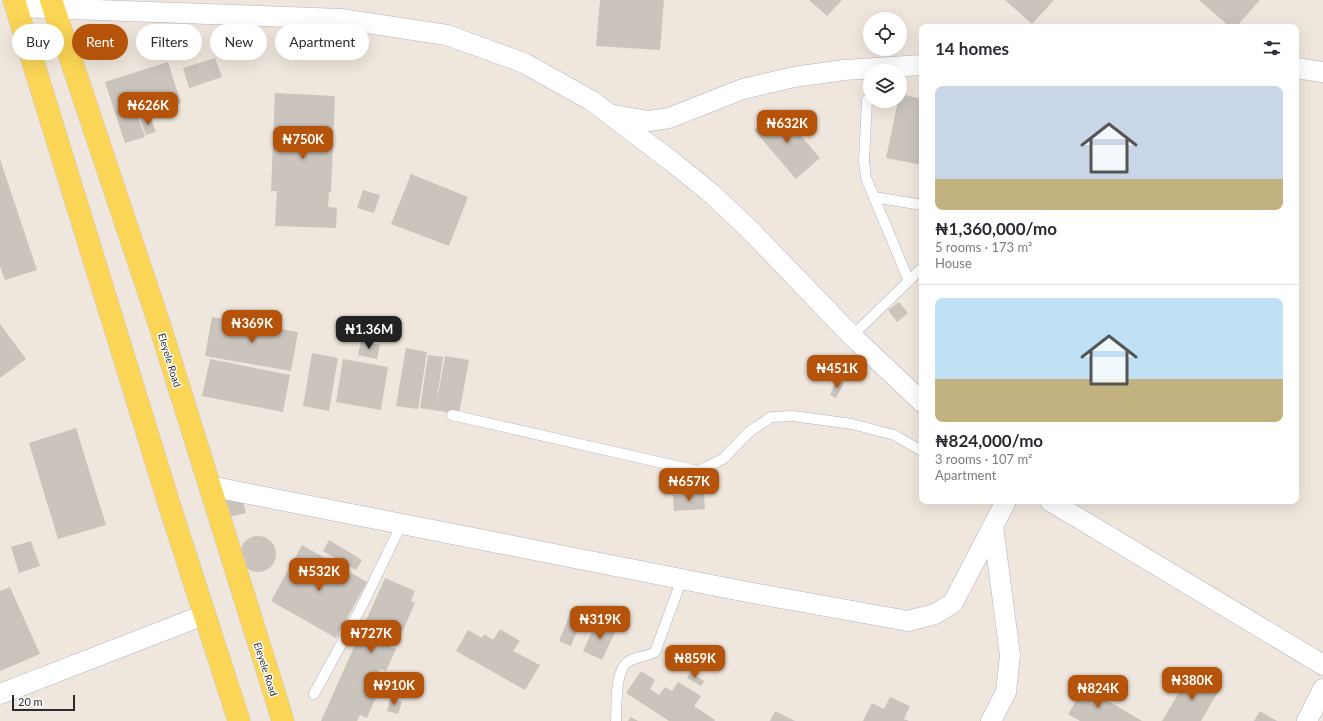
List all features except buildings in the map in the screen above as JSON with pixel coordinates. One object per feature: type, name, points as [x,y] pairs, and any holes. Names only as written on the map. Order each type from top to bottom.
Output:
[{"type":"main road","points":[[15,3],[204,615],[239,721]]},
{"type":"main road","name":"Eleyele Road","points":[[52,4],[158,320],[283,721]]},
{"type":"street","points":[[15,3],[341,19],[447,35],[524,63],[576,91],[610,114],[712,194],[751,231],[852,336],[919,399]]},
{"type":"street","points":[[610,114],[649,121],[669,118],[743,89],[794,77],[844,70],[919,65]]},
{"type":"street","points":[[1299,68],[1323,72]]},
{"type":"street","points":[[209,486],[682,579],[908,621],[936,614],[953,603],[1004,504]]},
{"type":"street","points":[[1055,504],[1323,665]]},
{"type":"street","points":[[991,721],[1006,692],[1010,655],[993,526]]},
{"type":"street","points":[[0,694],[204,615]]},
{"type":"street","points":[[1307,721],[1323,689]]},
{"type":"lane","points":[[867,108],[864,161],[866,178],[909,281]]},
{"type":"lane","points":[[874,197],[919,204]]},
{"type":"lane","points":[[852,336],[919,271]]},
{"type":"lane","points":[[452,416],[698,470],[723,459],[749,432],[771,417],[793,416],[852,424],[894,435],[919,449]]},
{"type":"lane","points":[[314,694],[363,604],[402,523]]},
{"type":"lane","points":[[616,721],[619,676],[622,666],[632,659],[645,657],[655,652],[682,579]]}]
